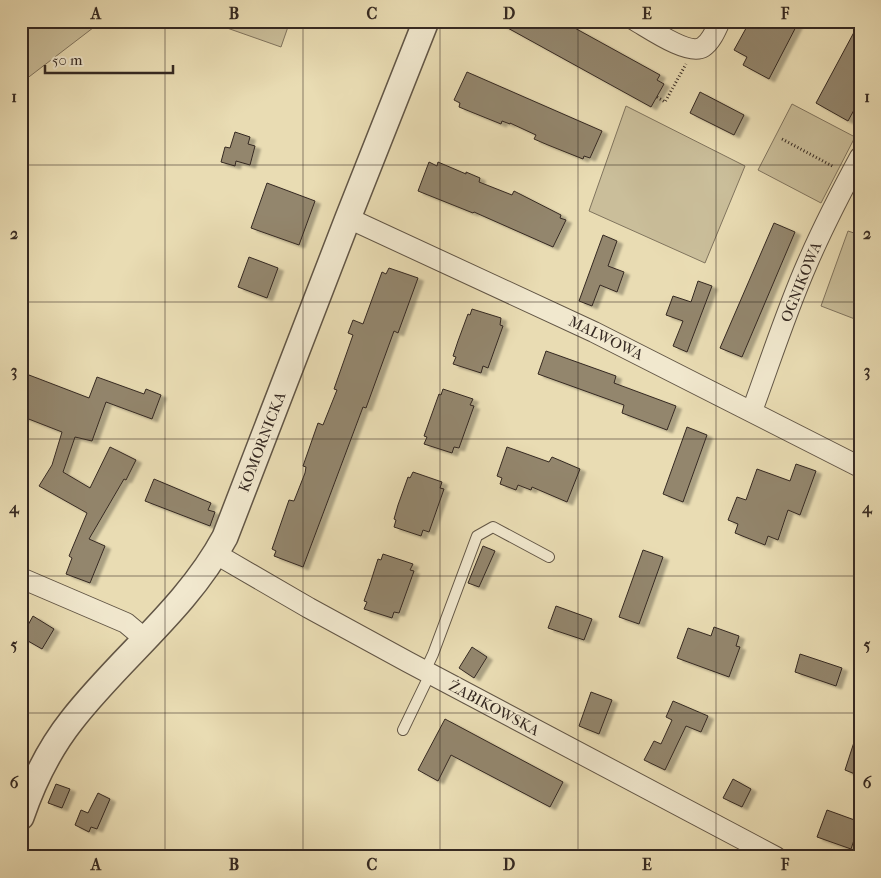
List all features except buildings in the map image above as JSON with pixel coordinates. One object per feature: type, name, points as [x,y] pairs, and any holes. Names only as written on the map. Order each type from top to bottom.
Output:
[{"type":"street","name":"KOMORNICKA","points":[[21,817],[40,770],[62,734],[81,708],[190,590],[216,554],[236,510],[426,21]]},
{"type":"street","points":[[636,21],[684,47],[697,50],[708,42],[720,21]]},
{"type":"street","name":"OGNIKOWA","points":[[752,411],[806,265],[860,157]]},
{"type":"street","name":"MALWOWA","points":[[348,218],[545,308],[860,467]]},
{"type":"street","name":"ŻABIKOWSKA","points":[[216,554],[309,608],[776,857]]},
{"type":"street","points":[[21,578],[126,624],[145,639]]},
{"type":"lane","points":[[403,730],[428,672],[477,536],[493,528],[549,557]]},
{"type":"path","points":[[657,98],[665,102],[688,60]]},
{"type":"path","points":[[782,139],[838,169]]},
{"type":"shaded area","points":[[21,21],[102,21],[21,83]]},
{"type":"shaded area","points":[[230,21],[290,21],[281,47],[227,28]]},
{"type":"shaded area","points":[[792,104],[855,137],[821,203],[758,170]]},
{"type":"shaded area","points":[[626,106],[745,166],[705,263],[589,211]]},
{"type":"shaded area","points":[[848,231],[860,235],[860,321],[821,306]]}]
